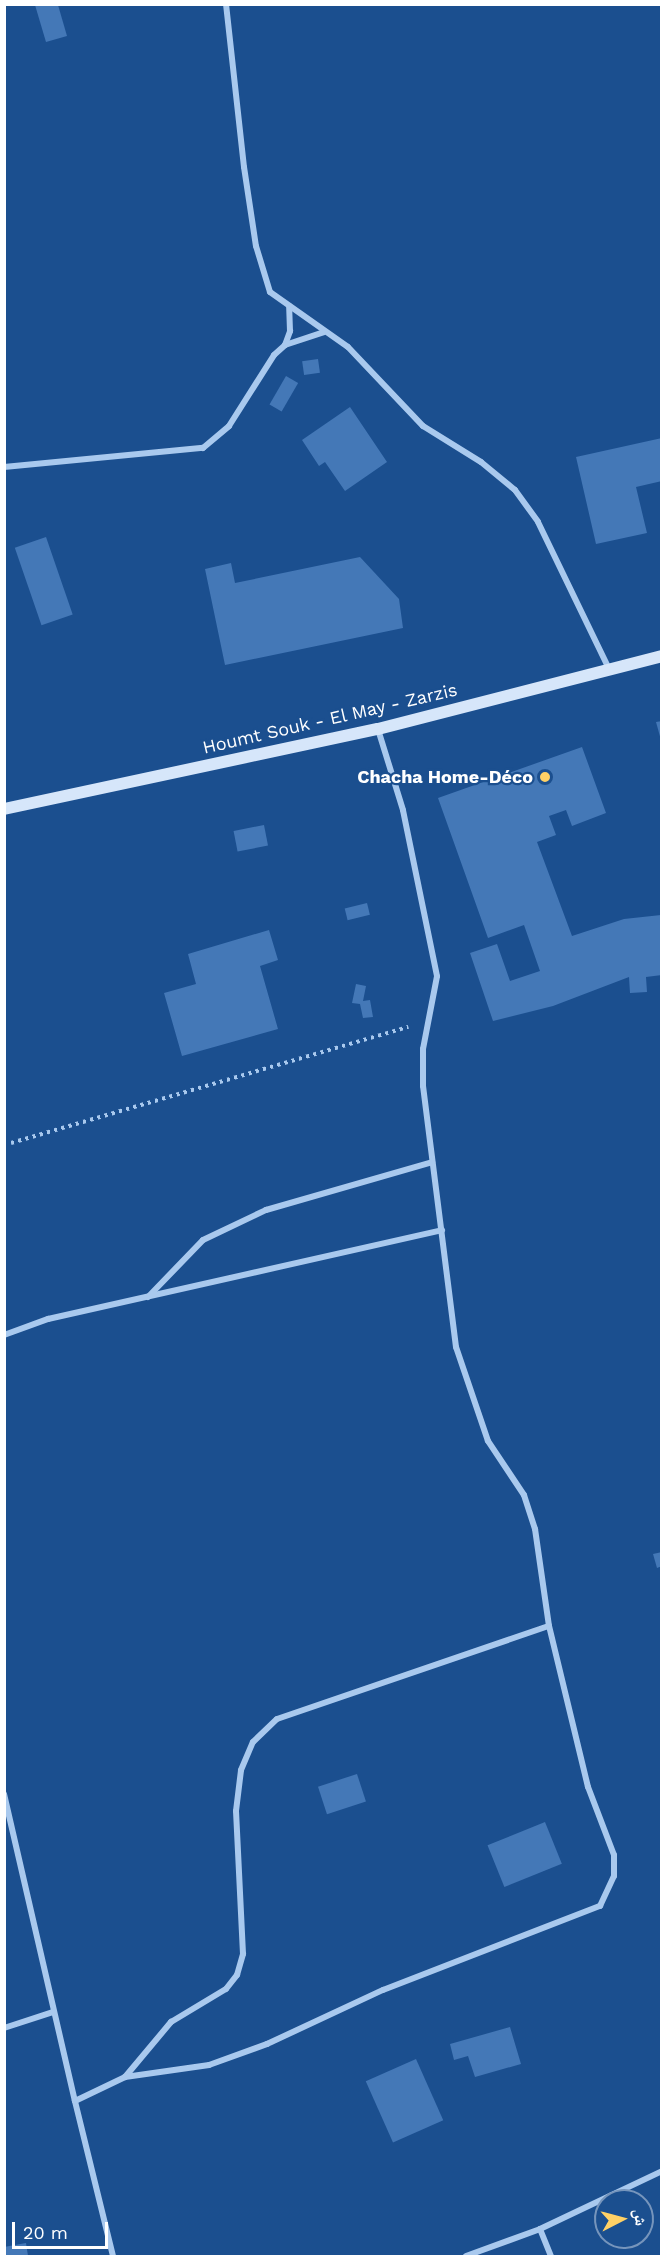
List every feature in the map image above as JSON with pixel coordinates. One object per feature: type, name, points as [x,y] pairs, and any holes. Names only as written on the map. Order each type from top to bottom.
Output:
[{"type":"main road","name":"Houmt Souk - El May - Zarzis","points":[[4,809],[378,729],[662,656]]},
{"type":"street","points":[[226,4],[256,246],[270,292],[367,364],[423,426],[481,462],[515,490],[538,522],[609,669]]},
{"type":"street","points":[[4,467],[203,448],[229,426],[256,378],[285,345],[290,331],[289,306]]},
{"type":"street","points":[[285,345],[324,332]]},
{"type":"street","points":[[75,2102],[125,2077],[209,2065],[248,2051],[383,1990],[600,1906],[614,1876],[614,1855],[588,1787],[549,1626],[535,1529],[524,1495],[488,1441],[456,1347],[423,1086],[423,1049],[437,976],[403,810],[378,729]]},
{"type":"street","points":[[148,1297],[203,1240],[266,1210],[432,1162]]},
{"type":"street","points":[[4,1335],[48,1319],[442,1230]]},
{"type":"street","points":[[125,2077],[171,2022],[226,1989],[237,1975],[243,1954],[236,1810],[241,1770],[254,1742],[277,1719],[549,1626]]},
{"type":"street","points":[[4,1794],[53,2012],[113,2256]]},
{"type":"street","points":[[4,2028],[53,2012]]},
{"type":"street","points":[[466,2256],[540,2229],[662,2171]]},
{"type":"street","points":[[540,2229],[551,2256]]},
{"type":"path","points":[[11,1143],[429,1020]]},
{"type":"building","points":[[35,5],[58,5],[67,36],[46,42]]},
{"type":"building","points":[[318,359],[320,373],[304,375],[302,361]]},
{"type":"building","points":[[286,376],[298,383],[282,412],[270,405]]},
{"type":"building","points":[[350,407],[387,462],[345,491],[325,462],[319,466],[302,440]]},
{"type":"building","points":[[662,438],[662,481],[636,487],[647,533],[596,544],[576,457]]},
{"type":"building","points":[[46,537],[73,615],[41,625],[15,548]]},
{"type":"building","points":[[360,557],[399,599],[403,628],[225,665],[205,569],[231,563],[235,583]]},
{"type":"building","points":[[662,721],[662,740],[661,740],[656,722]]},
{"type":"building","points":[[582,747],[606,813],[572,826],[566,810],[549,816],[556,835],[537,842],[572,936],[624,919],[661,915],[662,975],[646,977],[647,992],[630,993],[629,977],[553,1006],[493,1021],[470,953],[497,944],[510,981],[540,971],[524,925],[488,938],[438,798]]},
{"type":"building","points":[[264,825],[268,846],[238,852],[234,831]]},
{"type":"building","points":[[367,903],[370,915],[348,920],[345,909]]},
{"type":"building","points":[[269,930],[278,960],[260,966],[278,1029],[182,1056],[164,993],[196,984],[188,954]]},
{"type":"building","points":[[356,984],[366,986],[363,1001],[370,1000],[373,1017],[363,1018],[360,1004],[352,1003]]},
{"type":"building","points":[[662,1552],[662,1566],[657,1568],[653,1554]]},
{"type":"building","points":[[357,1774],[366,1802],[327,1814],[318,1787]]},
{"type":"building","points":[[545,1822],[562,1864],[504,1887],[488,1845]]},
{"type":"building","points":[[510,2027],[521,2064],[475,2077],[468,2056],[454,2060],[450,2044]]},
{"type":"building","points":[[416,2059],[443,2120],[393,2143],[366,2081]]},
{"type":"building","points":[[26,2243],[28,2256],[4,2256],[4,2247]]},
{"type":"place","name":"Chacha Home-Déco","points":[[545,777]]}]
